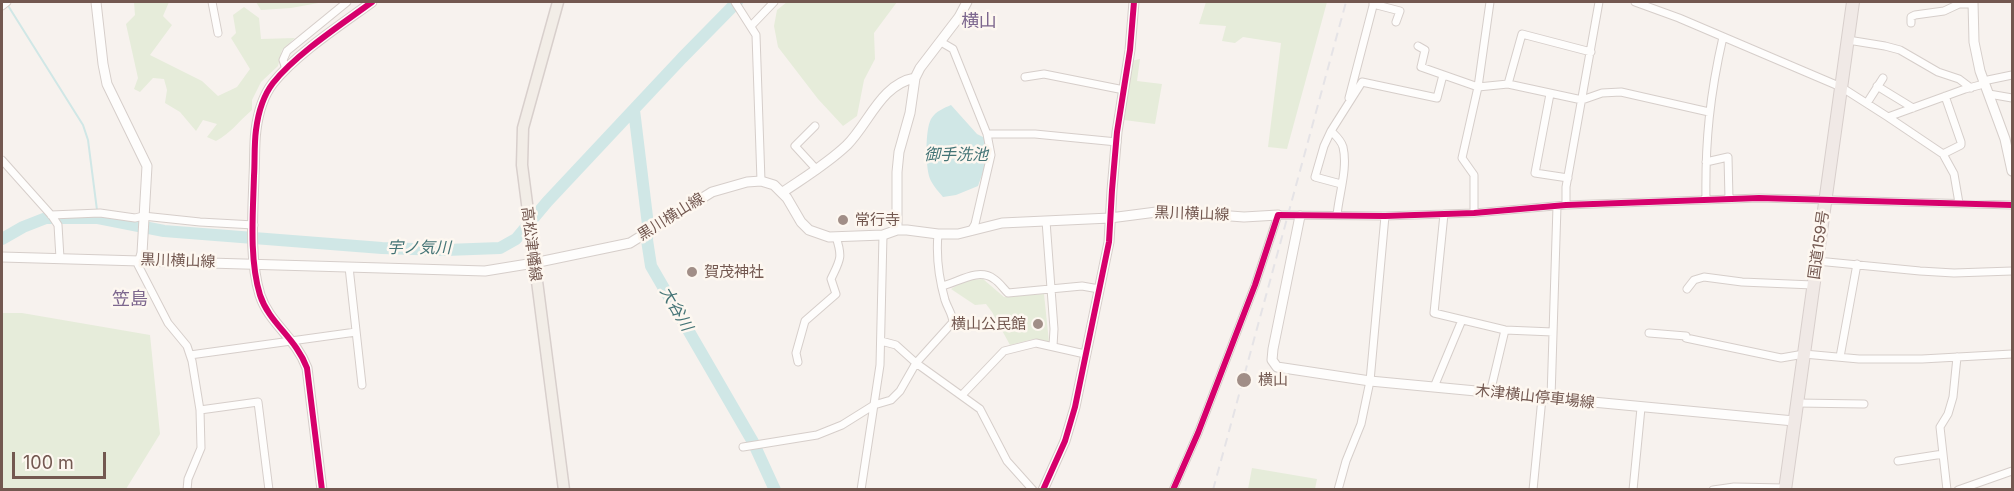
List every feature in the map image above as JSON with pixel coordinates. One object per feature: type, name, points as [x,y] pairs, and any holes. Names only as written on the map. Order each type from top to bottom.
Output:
[{"type":"highway","name":"国道159号","points":[[1785,489],[1853,2]]},
{"type":"main road","points":[[96,2],[107,84],[147,166],[140,260]]},
{"type":"main road","points":[[322,489],[307,368],[302,355],[293,341],[272,318],[261,296],[254,244],[256,130],[264,99],[286,69],[372,2]]},
{"type":"main road","name":"高松津幡線","points":[[558,2],[523,128],[522,165],[564,489]]},
{"type":"main road","points":[[897,230],[899,152],[910,113],[915,78],[959,17],[967,2]]},
{"type":"main road","points":[[1043,489],[1065,441],[1075,406],[1109,242],[1117,142],[1130,50],[1134,2]]},
{"type":"main road","points":[[1973,3],[1974,42],[1984,83],[2005,139],[2013,171]]},
{"type":"main road","points":[[761,181],[774,185],[783,192],[817,170],[857,134],[872,110],[896,86],[907,79],[915,78]]},
{"type":"main road","name":"黒川横山線","points":[[2,257],[485,271],[630,243],[712,192],[747,182],[761,181]]},
{"type":"main road","name":"黒川横山線","points":[[783,192],[801,222],[809,230],[836,237],[883,236],[897,230],[958,234],[1002,223],[1110,218],[1171,210],[1244,216],[1278,215]]},
{"type":"main road","name":"木津横山停車場線","points":[[1300,216],[1273,348],[1272,360],[1277,367],[1370,381],[1794,422]]},
{"type":"street","points":[[212,2],[218,33]]},
{"type":"street","points":[[286,69],[283,60],[287,51],[347,2]]},
{"type":"street","points":[[735,2],[756,35],[761,181]]},
{"type":"street","points":[[749,23],[774,2]]},
{"type":"street","points":[[1474,213],[1474,175],[1462,159],[1478,87],[1490,2]]},
{"type":"street","points":[[1566,205],[1568,178],[1599,2]]},
{"type":"street","points":[[1635,2],[1841,87],[1943,154],[1954,174],[1959,203]]},
{"type":"street","points":[[1348,103],[1373,3],[1400,10],[1396,22]]},
{"type":"street","points":[[1911,23],[1911,17],[1915,15],[1944,11],[1959,4],[1973,3]]},
{"type":"street","points":[[1508,84],[1522,34],[1591,52]]},
{"type":"street","points":[[1706,200],[1706,162],[1712,83],[1723,37]]},
{"type":"street","points":[[1848,40],[1900,50],[1938,72],[1959,79],[1968,88]]},
{"type":"street","points":[[941,42],[953,49],[987,134],[991,154],[975,224],[971,231]]},
{"type":"street","points":[[1418,46],[1425,50],[1421,67],[1478,87],[1508,84],[1582,100],[1602,93],[1621,92],[1709,112]]},
{"type":"street","points":[[1025,77],[1044,74],[1124,90]]},
{"type":"street","points":[[1341,184],[1315,177],[1331,131],[1362,82],[1437,98],[1443,75]]},
{"type":"street","points":[[1888,117],[1988,80],[2013,75]]},
{"type":"street","points":[[1867,104],[1883,78]]},
{"type":"street","points":[[1877,86],[1913,108]]},
{"type":"street","points":[[1550,93],[1535,173],[1568,178]]},
{"type":"street","points":[[1989,94],[2013,98]]},
{"type":"street","points":[[1943,154],[1960,145],[1961,142],[1945,96]]},
{"type":"street","points":[[815,126],[795,146],[817,170]]},
{"type":"street","points":[[1331,131],[1343,147],[1344,163],[1336,215]]},
{"type":"street","points":[[987,134],[1035,134],[1117,142]]},
{"type":"street","points":[[1706,162],[1728,158],[1729,199]]},
{"type":"street","points":[[2,160],[52,215],[58,225],[60,258]]},
{"type":"street","points":[[1173,489],[1198,433],[1255,285],[1278,215],[1385,216],[1474,213],[1566,205],[1729,199],[1825,198],[2013,205]]},
{"type":"street","points":[[1533,489],[1547,398],[1553,332],[1557,206]]},
{"type":"street","points":[[52,215],[98,213],[143,219],[254,221]]},
{"type":"street","points":[[1444,214],[1434,313],[1505,330],[1553,332]]},
{"type":"street","points":[[1338,489],[1346,460],[1361,424],[1370,381],[1385,216]]},
{"type":"street","points":[[1046,221],[1054,329],[1053,346]]},
{"type":"street","points":[[745,447],[817,435],[842,425],[873,405],[891,400],[900,391],[916,363],[952,322],[952,314],[946,303],[936,256],[938,234]]},
{"type":"street","points":[[861,489],[881,341],[883,236]]},
{"type":"street","points":[[798,362],[796,353],[805,321],[836,294],[831,279],[840,262],[840,248],[836,237]]},
{"type":"street","points":[[140,260],[138,265],[168,322],[187,346],[190,355],[200,410],[201,448],[188,479],[187,489]]},
{"type":"street","points":[[1817,261],[1954,273],[2013,271]]},
{"type":"street","points":[[1840,357],[1857,264]]},
{"type":"street","points":[[349,267],[362,385]]},
{"type":"street","points":[[942,286],[954,284],[969,276],[986,276],[992,277],[1008,292],[1082,285],[1099,289]]},
{"type":"street","points":[[1687,289],[1694,280],[1704,277],[1742,282],[1814,285]]},
{"type":"street","points":[[1434,387],[1462,320]]},
{"type":"street","points":[[1490,393],[1505,330]]},
{"type":"street","points":[[190,355],[356,332]]},
{"type":"street","points":[[1649,333],[1686,336],[1686,338],[1781,358],[1804,354],[1859,359],[2013,354]]},
{"type":"street","points":[[881,341],[896,345],[916,363],[980,409],[1007,461],[1033,489]]},
{"type":"street","points":[[962,395],[1004,351],[1036,343],[1085,354]]},
{"type":"street","points":[[1947,489],[1940,427],[1948,414],[1953,397],[1957,357]]},
{"type":"street","points":[[200,410],[258,402],[269,489]]},
{"type":"street","points":[[1797,403],[1864,404]]},
{"type":"street","points":[[1633,489],[1641,408]]},
{"type":"street","points":[[1898,461],[1943,454]]},
{"type":"street","points":[[1958,489],[2013,471]]},
{"type":"street","points":[[1713,489],[1734,487],[1785,489]]},
{"type":"green space","points":[[134,2],[169,2],[163,16],[172,25],[150,55],[202,81],[218,96],[237,87],[250,69],[231,38],[236,33],[233,15],[244,7],[259,18],[261,39],[295,38],[282,50],[278,66],[261,82],[252,100],[252,110],[216,141],[207,137],[217,124],[203,120],[196,131],[180,112],[165,103],[167,90],[164,79],[153,78],[140,92],[134,89],[138,78],[126,24],[135,15]]},
{"type":"green space","points":[[256,2],[324,2],[261,10]]},
{"type":"green space","points":[[787,2],[897,2],[874,33],[875,59],[864,80],[857,116],[843,126],[818,99],[778,47],[774,26],[777,10]]},
{"type":"green space","points":[[1206,2],[1327,2],[1287,149],[1268,147],[1281,43],[1243,37],[1235,43],[1222,41],[1226,26],[1199,24]]},
{"type":"green space","points":[[1140,59],[1137,81],[1162,84],[1155,124],[1124,120],[1131,61]]},
{"type":"green space","points":[[983,279],[1004,297],[1044,294],[1049,342],[1034,339],[1010,345],[986,304],[975,305],[951,289],[966,280]]},
{"type":"green space","points":[[2,313],[22,313],[150,335],[160,434],[126,489],[2,489]]},
{"type":"green space","points":[[1252,468],[1317,479],[1315,489],[1248,489]]},
{"type":"water","name":"御手洗池","points":[[951,105],[977,134],[985,138],[987,161],[978,186],[956,195],[943,197],[929,176],[927,141],[931,119]]},
{"type":"waterway","name":"宇ノ気川","points":[[2,239],[46,218],[98,218],[164,231],[382,248],[446,250],[500,248],[516,239],[547,202],[737,2]]},
{"type":"waterway","points":[[7,4],[83,125],[88,140],[98,218]]},
{"type":"waterway","name":"大谷川","points":[[634,110],[651,266],[753,442],[775,490]]},
{"type":"railway","points":[[1213,490],[1346,2]]},
{"type":"cycle path","points":[[322,490],[307,368],[296,348],[264,305],[254,266],[252,236],[255,136],[262,105],[273,83],[307,50],[372,2]]},
{"type":"cycle path","points":[[1043,490],[1065,441],[1075,407],[1109,242],[1117,132],[1130,50],[1134,2]]},
{"type":"cycle path","points":[[1173,490],[1198,433],[1255,285],[1278,215],[1385,216],[1474,213],[1566,205],[1759,198],[2012,205]]},
{"type":"place","name":"常行寺","points":[[843,220]]},
{"type":"place","name":"賀茂神社","points":[[692,272]]},
{"type":"place","name":"横山公民館","points":[[1038,324]]},
{"type":"place","name":"横山","points":[[1244,380]]},
{"type":"district","name":"横山","points":[[979,22]]},
{"type":"district","name":"笠島","points":[[130,300]]}]
